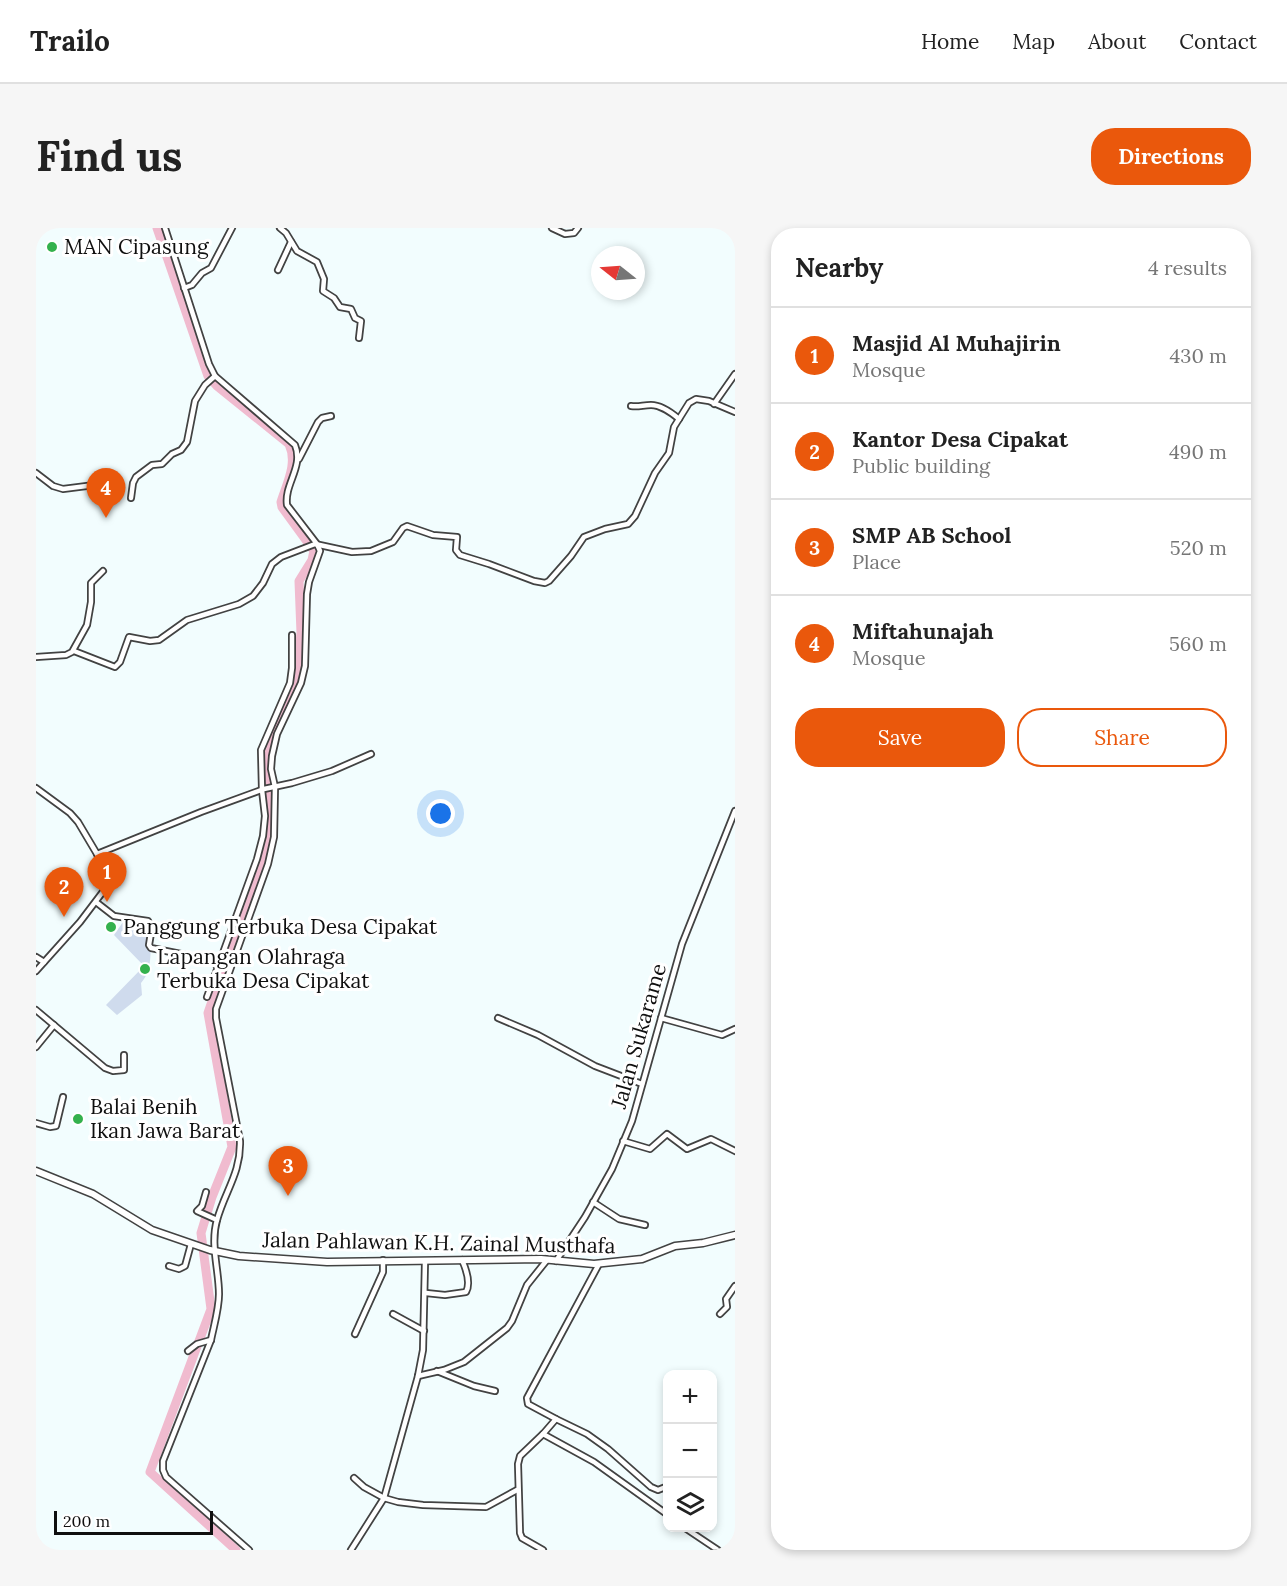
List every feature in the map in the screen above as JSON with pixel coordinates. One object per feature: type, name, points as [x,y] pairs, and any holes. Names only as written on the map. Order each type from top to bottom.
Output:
[{"type":"street","points":[[171,228],[166,230],[215,376],[292,441],[298,450],[299,459]]},
{"type":"street","points":[[184,288],[192,285],[214,263],[232,228]]},
{"type":"street","points":[[280,228],[300,254],[317,262],[324,279],[322,291],[334,298],[340,307],[351,309],[355,318],[361,321],[359,338]]},
{"type":"street","points":[[552,228],[568,234],[574,233],[578,228]]},
{"type":"street","points":[[278,270],[291,242]]},
{"type":"street","points":[[714,404],[735,374]]},
{"type":"street","points":[[131,498],[136,477],[152,465],[162,464],[181,450],[187,442],[195,401],[215,376]]},
{"type":"street","points":[[74,651],[115,667],[120,662],[129,637],[150,641],[159,640],[187,620],[238,604],[253,596],[263,583],[272,564],[281,557],[316,544],[352,552],[371,551],[393,542],[407,526],[433,535],[457,537],[456,550],[460,555],[545,583],[571,556],[584,537],[628,524],[635,516],[655,473],[669,453],[674,427],[692,401],[709,400],[735,412]]},
{"type":"street","points":[[631,406],[644,408],[653,405],[679,418]]},
{"type":"street","points":[[249,1550],[166,1477],[163,1461],[208,1341],[219,1295],[213,1251],[217,1220],[241,1156],[216,1009],[226,975],[268,864],[274,837],[271,770],[273,747],[301,683],[304,666],[307,594],[309,582],[320,555],[316,544],[299,523],[286,501],[299,459],[318,422],[322,418],[331,416]]},
{"type":"street","points":[[36,473],[53,486],[63,489],[118,482]]},
{"type":"street","points":[[36,657],[66,655],[74,651],[87,625],[91,602],[91,583],[103,571]]},
{"type":"street","points":[[207,997],[261,843],[265,816],[261,750],[290,683],[292,635]]},
{"type":"street","points":[[96,854],[263,789],[332,771],[371,754]]},
{"type":"street","points":[[36,788],[70,813],[83,830],[108,881],[96,902],[36,971]]},
{"type":"street","name":"Jalan Sukarame","points":[[556,1261],[612,1169],[632,1121],[682,944],[735,811]]},
{"type":"street","points":[[96,902],[114,916],[148,921],[152,927],[149,947],[206,959],[217,965]]},
{"type":"street","points":[[36,957],[44,962]]},
{"type":"street","points":[[216,972],[226,975]]},
{"type":"street","points":[[36,1011],[105,1068],[113,1071],[124,1070],[124,1055]]},
{"type":"street","points":[[498,1018],[538,1035],[595,1066],[642,1084]]},
{"type":"street","points":[[661,1018],[722,1035],[735,1029]]},
{"type":"street","points":[[36,1047],[54,1024]]},
{"type":"street","points":[[36,1123],[50,1127],[56,1126],[63,1097]]},
{"type":"street","points":[[623,1141],[650,1149],[668,1134],[687,1149],[711,1139],[735,1151]]},
{"type":"street","name":"Jalan Pahlawan K.H. Zainal Musthafa","points":[[36,1171],[93,1194],[152,1230],[193,1245],[239,1257],[327,1262],[547,1260],[599,1264],[642,1259],[675,1246],[703,1243],[735,1235]]},
{"type":"street","points":[[206,1192],[202,1206],[197,1210],[217,1220]]},
{"type":"street","points":[[593,1202],[619,1219],[645,1225]]},
{"type":"street","points":[[169,1266],[180,1269],[185,1266],[193,1245]]},
{"type":"street","points":[[355,1334],[383,1272],[383,1260]]},
{"type":"street","points":[[426,1293],[445,1295],[466,1292],[468,1287],[466,1270],[462,1260]]},
{"type":"street","points":[[418,1376],[464,1362],[507,1328],[527,1285],[547,1260]]},
{"type":"street","points":[[351,1550],[384,1498],[418,1376],[423,1350],[425,1262]]},
{"type":"street","points":[[599,1264],[528,1398],[528,1404],[587,1434],[608,1449],[651,1487],[658,1490],[663,1488]]},
{"type":"street","points":[[720,1314],[727,1307],[726,1299],[735,1286]]},
{"type":"street","points":[[393,1314],[424,1331]]},
{"type":"street","points":[[188,1351],[196,1344],[208,1341]]},
{"type":"street","points":[[437,1371],[474,1386],[495,1391]]},
{"type":"street","points":[[543,1550],[522,1538],[520,1533],[518,1464],[520,1456],[556,1419]]},
{"type":"street","points":[[543,1434],[594,1462],[663,1511]]},
{"type":"street","points":[[354,1478],[364,1487],[384,1498],[423,1505],[480,1508],[494,1504],[517,1490]]},
{"type":"street","points":[[692,1532],[718,1550]]},
{"type":"shaded area","name":"Lapangan Olahraga Terbuka Desa Cipakat","points":[[123,922],[151,924],[151,955],[148,970],[141,983],[142,995],[117,1015],[106,1005],[144,966],[114,935]]},
{"type":"waterway","points":[[157,228],[208,376],[217,386],[289,444],[292,466],[281,502],[282,507],[314,551],[312,560],[299,581],[301,633],[296,684],[266,750],[270,834],[208,1013],[232,1147],[212,1197],[201,1233],[211,1309],[150,1472],[236,1550]]},
{"type":"place","name":"MAN Cipasung","points":[[52,247]]},
{"type":"place","name":"Miftahunajah","points":[[106,518]]},
{"type":"place","name":"Masjid Al Muhajirin","points":[[107,902]]},
{"type":"place","name":"Kantor Desa Cipakat","points":[[64,917]]},
{"type":"place","name":"Panggung Terbuka Desa Cipakat","points":[[111,927]]},
{"type":"place","name":"Lapangan Olahraga Terbuka Desa Cipakat","points":[[145,969]]},
{"type":"place","name":"Balai Benih Ikan Jawa Barat","points":[[78,1119]]},
{"type":"place","name":"SMP AB School","points":[[288,1196]]}]
